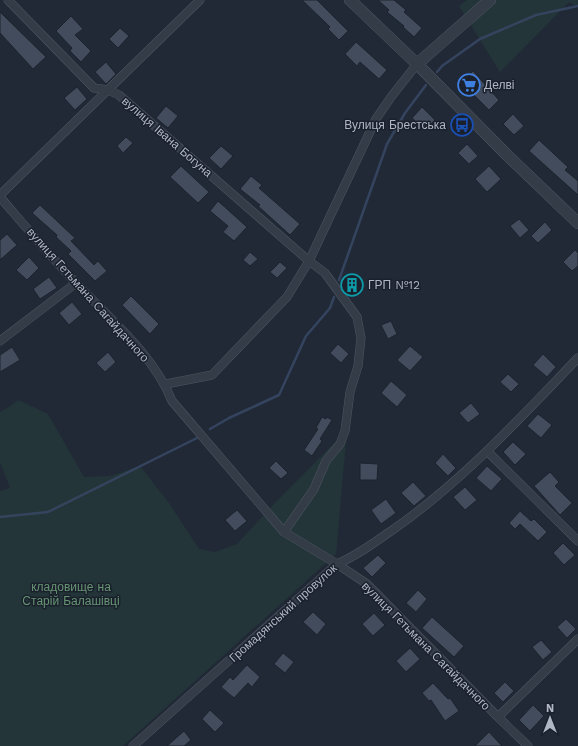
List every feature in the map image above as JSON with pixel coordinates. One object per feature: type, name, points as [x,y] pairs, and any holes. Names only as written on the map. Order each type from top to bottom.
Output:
[{"type":"street","name":"вулиця Івана Богуна","points":[[8,0],[94,88],[108,90],[119,95],[309,261]]},
{"type":"street","points":[[0,196],[200,0]]},
{"type":"street","points":[[350,0],[578,223]]},
{"type":"street","points":[[166,384],[212,375],[287,296],[309,261],[376,120],[391,97],[416,64],[490,0]]},
{"type":"street","name":"вулиця Гетьмана Сагайдачного","points":[[0,196],[76,283],[132,341],[166,384],[172,401],[284,532],[367,584],[528,746]]},
{"type":"street","points":[[284,532],[314,489],[326,461],[340,444],[345,431],[350,392],[358,366],[361,338],[356,317],[325,273],[309,261]]},
{"type":"street","points":[[0,342],[76,283]]},
{"type":"street","name":"Громадянський провулок","points":[[133,746],[337,564],[355,556],[416,514],[487,451],[578,358]]},
{"type":"street","points":[[487,451],[578,540]]},
{"type":"street","points":[[498,717],[578,639]]},
{"type":"green space","points":[[467,0],[578,0],[578,8],[569,2],[500,72],[459,6]]},
{"type":"green space","name":"кладовище на Старій Балашівці","points":[[18,400],[48,414],[84,477],[111,476],[140,466],[169,503],[199,549],[215,552],[237,544],[347,430],[336,554],[123,746],[0,746],[0,491],[10,488],[0,462],[0,412]]},
{"type":"building","points":[[302,0],[317,0],[348,31],[339,40],[328,29],[330,27]]},
{"type":"building","points":[[378,0],[394,0],[406,10],[404,12],[422,28],[414,37],[403,27],[404,26],[387,12],[389,10]]},
{"type":"building","points":[[0,12],[46,57],[33,69],[0,33]]},
{"type":"building","points":[[71,16],[83,29],[75,35],[91,51],[81,62],[70,51],[72,48],[56,31]]},
{"type":"building","points":[[120,28],[129,36],[118,48],[109,39]]},
{"type":"building","points":[[356,42],[387,70],[379,79],[360,62],[357,66],[345,54]]},
{"type":"building","points":[[106,62],[116,74],[106,84],[95,72]]},
{"type":"building","points":[[473,71],[499,100],[489,110],[471,92],[470,93],[460,84]]},
{"type":"building","points":[[77,87],[87,99],[75,110],[64,98]]},
{"type":"building","points":[[166,106],[178,116],[168,128],[156,118]]},
{"type":"building","points":[[422,107],[435,120],[425,130],[412,118]]},
{"type":"building","points":[[513,114],[524,126],[514,135],[503,124]]},
{"type":"building","points":[[126,137],[133,143],[123,153],[117,146]]},
{"type":"building","points":[[539,140],[568,167],[565,170],[578,181],[578,195],[529,151]]},
{"type":"building","points":[[467,144],[478,156],[469,164],[458,153]]},
{"type":"building","points":[[221,146],[233,156],[221,169],[209,158]]},
{"type":"building","points":[[181,166],[209,192],[198,203],[170,177]]},
{"type":"building","points":[[489,166],[501,179],[487,192],[475,179]]},
{"type":"building","points":[[251,176],[262,185],[259,188],[300,224],[290,235],[258,206],[260,205],[240,189]]},
{"type":"building","points":[[218,201],[247,227],[234,241],[223,232],[228,226],[210,211]]},
{"type":"building","points":[[40,205],[75,238],[71,241],[94,265],[98,261],[107,271],[95,281],[68,254],[71,251],[56,237],[57,235],[32,213]]},
{"type":"building","points":[[519,219],[529,230],[520,238],[510,226]]},
{"type":"building","points":[[545,222],[552,230],[538,243],[531,236]]},
{"type":"building","points":[[7,234],[17,245],[0,260],[0,240]]},
{"type":"building","points":[[575,250],[578,253],[578,266],[572,271],[563,262]]},
{"type":"building","points":[[250,252],[258,259],[250,266],[243,260]]},
{"type":"building","points":[[29,257],[39,268],[27,280],[16,270]]},
{"type":"building","points":[[280,262],[287,268],[277,278],[270,272]]},
{"type":"building","points":[[49,277],[57,288],[40,299],[33,289]]},
{"type":"building","name":"ГРП №12","points":[[349,278],[357,281],[355,291],[346,288]]},
{"type":"building","points":[[131,296],[159,324],[150,334],[122,305]]},
{"type":"building","points":[[72,302],[82,314],[69,325],[59,313]]},
{"type":"building","points":[[391,321],[397,334],[388,339],[381,325]]},
{"type":"building","points":[[338,344],[349,354],[341,363],[330,353]]},
{"type":"building","points":[[410,346],[423,357],[410,371],[397,360]]},
{"type":"building","points":[[12,347],[20,360],[0,372],[0,355]]},
{"type":"building","points":[[108,352],[116,362],[105,372],[96,363]]},
{"type":"building","points":[[543,354],[556,367],[547,377],[533,365]]},
{"type":"building","points":[[508,374],[519,384],[511,392],[500,382]]},
{"type":"building","points":[[391,381],[407,395],[397,407],[381,393]]},
{"type":"building","points":[[471,403],[480,414],[468,423],[459,413]]},
{"type":"building","points":[[538,414],[552,425],[541,438],[527,426]]},
{"type":"building","points":[[322,417],[326,419],[327,417],[332,420],[320,439],[322,441],[312,456],[304,450],[318,429],[316,428]]},
{"type":"building","points":[[513,442],[526,454],[515,465],[503,452]]},
{"type":"building","points":[[443,454],[456,468],[448,476],[435,463]]},
{"type":"building","points":[[276,461],[288,473],[281,479],[269,468]]},
{"type":"building","points":[[360,463],[378,464],[377,480],[360,480]]},
{"type":"building","points":[[487,466],[502,479],[491,491],[476,478]]},
{"type":"building","points":[[550,472],[559,482],[555,486],[572,503],[560,515],[534,486]]},
{"type":"building","points":[[413,482],[426,496],[414,506],[401,493]]},
{"type":"building","points":[[465,487],[477,500],[465,510],[453,497]]},
{"type":"building","points":[[386,499],[396,513],[381,524],[371,510]]},
{"type":"building","points":[[237,510],[247,521],[235,531],[225,520]]},
{"type":"building","points":[[520,511],[531,521],[534,519],[547,532],[538,541],[520,524],[515,529],[509,523]]},
{"type":"building","points":[[563,543],[575,555],[564,565],[553,553]]},
{"type":"building","points":[[378,555],[386,563],[372,577],[363,568]]},
{"type":"building","points":[[418,590],[427,599],[416,612],[406,603]]},
{"type":"building","points":[[313,612],[326,624],[317,635],[303,622]]},
{"type":"building","points":[[374,613],[385,625],[373,636],[362,624]]},
{"type":"building","points":[[432,617],[464,646],[454,657],[422,628]]},
{"type":"building","points":[[566,619],[576,629],[567,638],[557,627]]},
{"type":"building","points":[[541,640],[552,652],[543,660],[532,647]]},
{"type":"building","points":[[410,648],[420,659],[406,672],[396,661]]},
{"type":"building","points":[[283,653],[294,662],[285,673],[274,664]]},
{"type":"building","points":[[247,665],[260,677],[252,687],[248,683],[234,698],[221,687],[230,677],[233,680]]},
{"type":"building","points":[[505,682],[514,691],[503,702],[494,693]]},
{"type":"building","points":[[433,683],[448,699],[450,698],[459,711],[445,721],[431,700],[429,701],[422,693]]},
{"type":"building","points":[[533,705],[544,716],[530,731],[519,720]]},
{"type":"building","points":[[210,710],[224,723],[215,732],[202,719]]},
{"type":"building","points":[[184,731],[191,740],[184,746],[167,746]]},
{"type":"building","points":[[489,732],[502,746],[475,746]]},
{"type":"waterway","points":[[437,72],[442,66],[480,39],[536,15],[578,6]]},
{"type":"waterway","points":[[339,280],[387,144],[405,113],[426,85]]},
{"type":"waterway","points":[[210,429],[229,418],[279,395],[306,336],[330,308],[334,297]]},
{"type":"waterway","points":[[0,517],[48,512],[197,438]]},
{"type":"place","name":"Делві","points":[[469,85]]},
{"type":"place","name":"Вулиця Брестська","points":[[462,125]]},
{"type":"place","name":"ГРП №12","points":[[352,285]]}]
